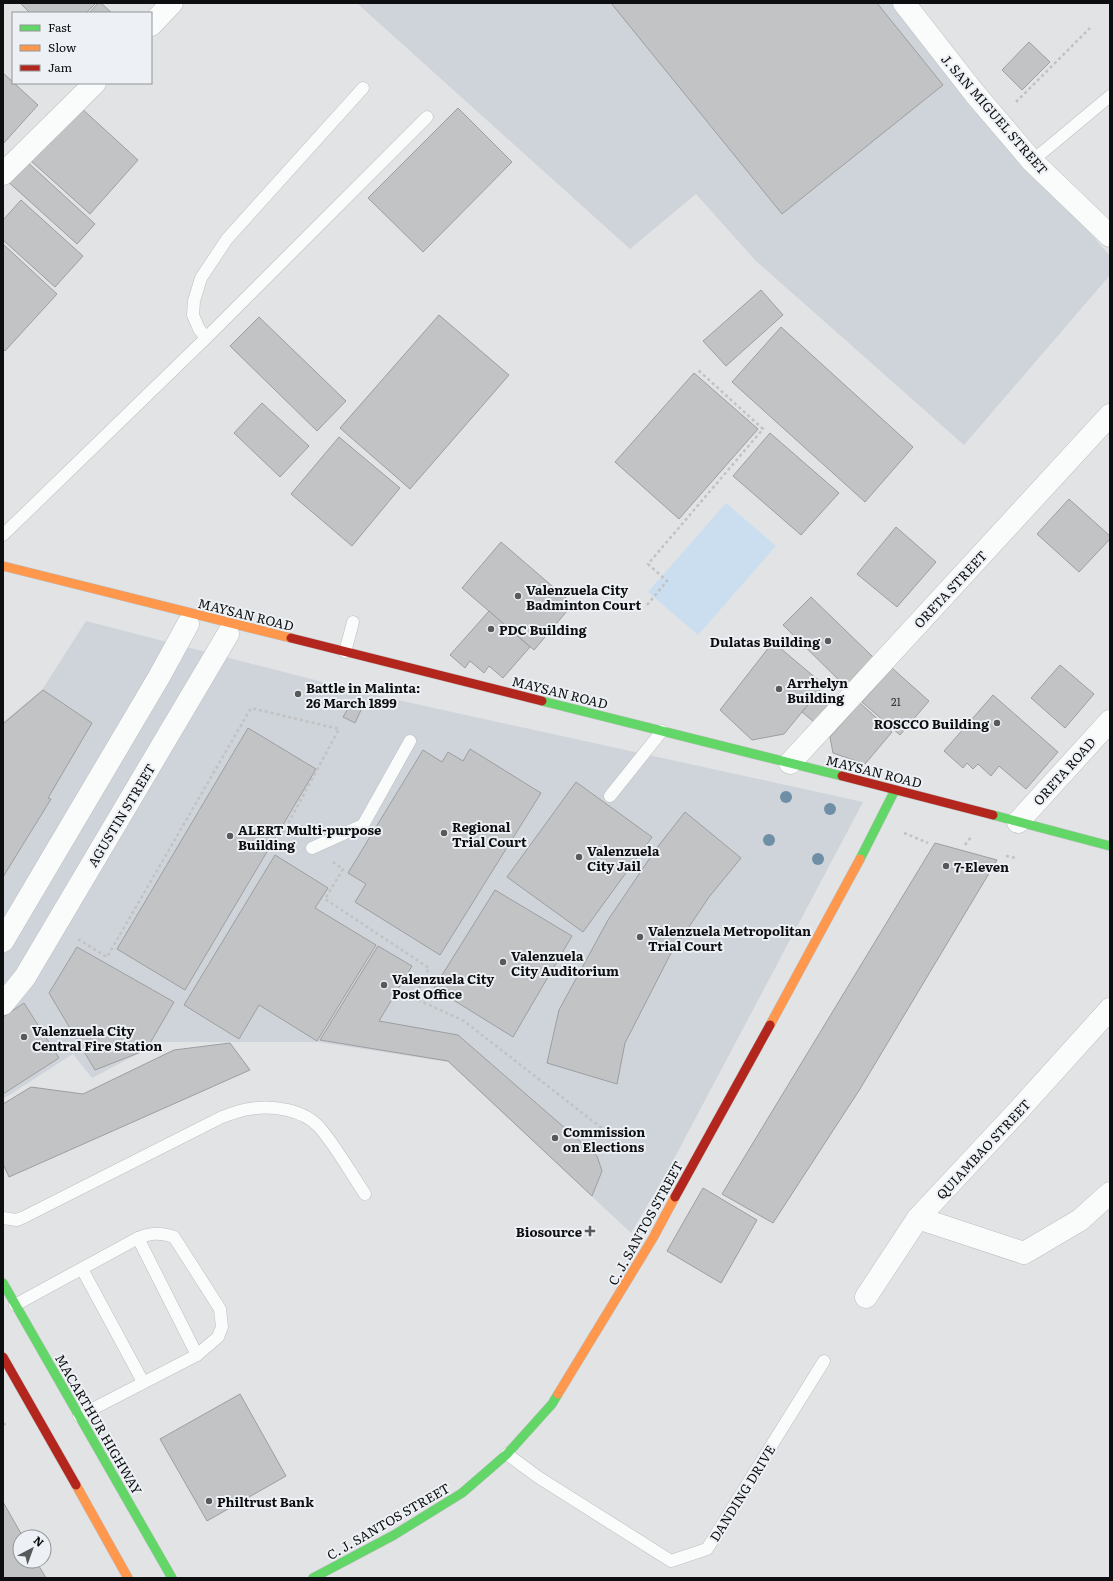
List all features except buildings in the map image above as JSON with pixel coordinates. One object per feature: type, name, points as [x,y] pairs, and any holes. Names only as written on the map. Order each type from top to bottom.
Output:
[{"type":"main road","name":"MAYSAN ROAD","points":[[3,566],[190,619],[231,629],[345,652],[790,763],[1110,846]]},
{"type":"main road","name":"C. J. SANTOS STREET","points":[[313,1578],[394,1535],[462,1493],[507,1454],[552,1404],[646,1251],[878,826],[895,790]]},
{"type":"main road","name":"MACARTHUR HIGHWAY","points":[[3,1284],[172,1578]]},
{"type":"main road","points":[[3,1357],[128,1578]]},
{"type":"street","points":[[152,24],[172,3]]},
{"type":"street","name":"J. SAN MIGUEL STREET","points":[[904,3],[975,94],[1032,161],[1110,236]]},
{"type":"street","points":[[3,174],[94,84]]},
{"type":"street","name":"ORETA STREET","points":[[790,763],[1110,415]]},
{"type":"street","points":[[3,941],[159,677],[190,619]]},
{"type":"street","name":"AGUSTIN STREET","points":[[3,1004],[25,977],[231,629]]},
{"type":"street","name":"ORETA ROAD","points":[[1018,822],[1110,721]]},
{"type":"street","name":"QUIAMBAO STREET","points":[[866,1297],[918,1218],[1110,1009]]},
{"type":"street","points":[[918,1218],[1024,1253],[1080,1220],[1110,1193]]},
{"type":"lane","points":[[206,338],[199,329],[193,316],[194,301],[201,278],[227,239],[363,88]]},
{"type":"lane","points":[[1032,161],[1110,96]]},
{"type":"lane","points":[[3,535],[206,338],[426,116]]},
{"type":"lane","points":[[345,652],[353,622]]},
{"type":"lane","points":[[610,796],[662,731]]},
{"type":"lane","points":[[312,848],[363,825],[410,741]]},
{"type":"lane","points":[[3,1218],[16,1220],[24,1217],[222,1117],[247,1109],[260,1108],[273,1108],[298,1114],[320,1127],[365,1194]]},
{"type":"lane","points":[[15,1305],[138,1238],[149,1233],[163,1233],[174,1237],[220,1309],[222,1327],[218,1337],[197,1355],[79,1416]]},
{"type":"lane","points":[[138,1238],[197,1355]]},
{"type":"lane","points":[[82,1269],[143,1382]]},
{"type":"lane","name":"DANDING DRIVE","points":[[507,1454],[538,1477],[671,1561],[706,1549],[824,1361]]},
{"type":"path","points":[[998,120],[1090,28]]},
{"type":"path","points":[[647,605],[667,581],[648,564],[763,429],[697,369]]},
{"type":"path","points":[[55,925],[107,957],[251,708],[339,729],[284,831],[343,869],[325,899],[429,968],[414,998],[464,1021],[630,1150]]},
{"type":"path","points":[[1006,856],[1016,858]]},
{"type":"path","points":[[3,1425],[8,1422]]},
{"type":"shaded area","points":[[893,3],[1110,256],[1110,275],[964,445],[756,261],[696,194],[630,249],[358,4]]},
{"type":"shaded area","points":[[726,503],[776,546],[698,635],[648,592]]},
{"type":"shaded area","points":[[86,621],[361,692],[863,802],[667,1172],[631,1233],[448,1062],[318,1042],[160,1042],[92,1078],[73,1054],[3,1099],[3,722],[42,690]]},
{"type":"traffic: fast","points":[[542,701],[842,776]]},
{"type":"traffic: fast","points":[[860,859],[895,790]]},
{"type":"traffic: fast","points":[[993,815],[1110,846]]},
{"type":"traffic: fast","points":[[3,1283],[172,1578]]},
{"type":"traffic: fast","points":[[313,1578],[394,1535],[462,1493],[507,1454],[552,1404],[558,1394]]},
{"type":"traffic: slow","points":[[3,566],[291,638]]},
{"type":"traffic: slow","points":[[770,1025],[860,859]]},
{"type":"traffic: slow","points":[[558,1394],[653,1238],[675,1197]]},
{"type":"traffic: slow","points":[[76,1485],[128,1578]]},
{"type":"traffic: jam","points":[[291,638],[542,701]]},
{"type":"traffic: jam","points":[[842,776],[993,815]]},
{"type":"traffic: jam","points":[[675,1197],[770,1025]]},
{"type":"traffic: jam","points":[[3,1357],[76,1485]]},
{"type":"place","name":"Valenzuela City Badminton Court","points":[[518,596]]},
{"type":"place","name":"PDC Building","points":[[491,629]]},
{"type":"place","name":"Dulatas Building","points":[[828,641]]},
{"type":"place","name":"Arrhelyn Building","points":[[779,689]]},
{"type":"place","name":"Battle in Malinta: 26 March 1899","points":[[298,694]]},
{"type":"place","name":"ROSCCO Building","points":[[997,723]]},
{"type":"place","name":"Regional Trial Court","points":[[444,833]]},
{"type":"place","name":"ALERT Multi-purpose Building","points":[[230,836]]},
{"type":"place","name":"Valenzuela City Jail","points":[[579,857]]},
{"type":"place","name":"7-Eleven","points":[[946,866]]},
{"type":"place","name":"Valenzuela Metropolitan Trial Court","points":[[640,937]]},
{"type":"place","name":"Valenzuela City Auditorium","points":[[503,962]]},
{"type":"place","name":"Valenzuela City Post Office","points":[[384,985]]},
{"type":"place","name":"Valenzuela City Central Fire Station","points":[[24,1037]]},
{"type":"place","name":"Commission on Elections","points":[[555,1138]]},
{"type":"place","name":"Biosource","points":[[590,1231]]},
{"type":"place","name":"Philtrust Bank","points":[[209,1501]]}]
